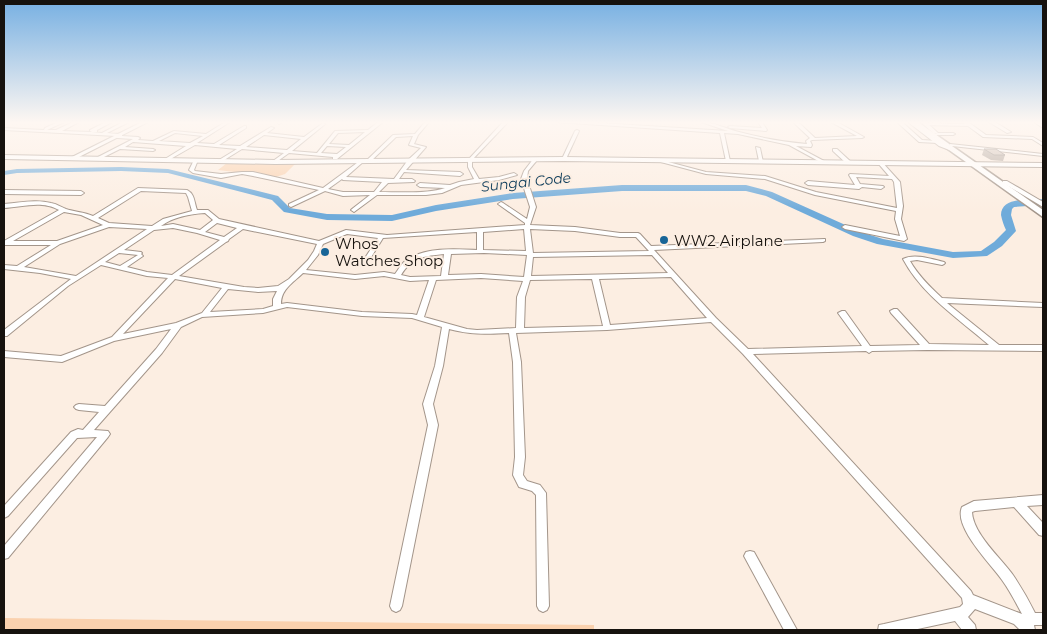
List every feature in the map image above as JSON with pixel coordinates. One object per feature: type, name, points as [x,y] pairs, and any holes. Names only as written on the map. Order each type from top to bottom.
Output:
[{"type":"highway","points":[[958,152],[1022,195]]},
{"type":"highway","points":[[976,164],[1005,182],[1042,211]]},
{"type":"main road","points":[[4,157],[275,162],[564,159],[1043,165]]},
{"type":"street","points":[[73,158],[86,152]]},
{"type":"street","points":[[100,158],[112,152]]},
{"type":"street","points":[[167,160],[181,152]]},
{"type":"street","points":[[221,161],[235,152]]},
{"type":"street","points":[[285,152],[338,156]]},
{"type":"street","points":[[275,162],[289,152]]},
{"type":"street","points":[[332,161],[343,152]]},
{"type":"street","points":[[292,205],[325,190],[376,152]]},
{"type":"street","points":[[395,181],[404,172],[410,160],[419,152]]},
{"type":"street","points":[[477,181],[470,167],[470,160],[478,152]]},
{"type":"street","points":[[564,159],[567,152]]},
{"type":"street","points":[[726,152],[728,160]]},
{"type":"street","points":[[759,152],[761,161]]},
{"type":"street","points":[[803,152],[822,162]]},
{"type":"street","points":[[837,152],[848,162]]},
{"type":"street","points":[[1020,152],[1043,155]]},
{"type":"street","points":[[536,159],[524,174],[526,187],[534,207],[527,225],[529,254],[527,278],[521,296],[516,330],[516,349],[520,457],[518,475],[522,484],[536,488],[541,493],[543,606]]},
{"type":"street","points":[[196,160],[191,170],[193,172],[221,176],[246,173],[343,194],[436,192],[450,189],[452,186]]},
{"type":"street","points":[[658,160],[706,172],[765,178],[810,192],[900,210]]},
{"type":"street","points":[[845,227],[904,239],[898,219],[900,210],[897,182],[879,162]]},
{"type":"street","points":[[404,172],[460,174]]},
{"type":"street","points":[[858,185],[852,174],[894,178]]},
{"type":"street","points":[[420,185],[452,186],[502,179],[514,175]]},
{"type":"street","points":[[343,178],[412,181]]},
{"type":"street","points":[[354,210],[375,194],[387,181]]},
{"type":"street","points":[[810,192],[808,182],[859,187],[858,185],[881,187]]},
{"type":"street","points":[[94,218],[130,194],[143,188],[187,192],[192,199],[192,209],[195,212]]},
{"type":"street","points":[[4,192],[81,193]]},
{"type":"street","points":[[4,206],[27,203],[53,205],[63,210],[94,218],[108,225],[154,228],[174,226],[226,240]]},
{"type":"street","points":[[501,204],[527,225]]},
{"type":"street","points":[[4,210],[13,205]]},
{"type":"street","points":[[4,243],[63,210]]},
{"type":"street","points":[[5,333],[77,278],[168,218],[195,212],[206,211],[217,220],[320,243],[346,232],[381,237],[527,225],[620,235],[638,235],[713,320],[746,352],[965,591],[969,600],[969,609],[958,614],[884,630]]},
{"type":"street","points":[[200,232],[217,220]]},
{"type":"street","points":[[17,268],[58,243],[108,225]]},
{"type":"street","points":[[113,339],[173,278],[242,227]]},
{"type":"street","points":[[480,230],[480,252]]},
{"type":"street","points":[[368,258],[381,237]]},
{"type":"street","points":[[397,277],[407,263],[419,256],[448,252],[594,256],[652,250],[823,240]]},
{"type":"street","points":[[4,243],[58,243]]},
{"type":"street","points":[[278,307],[277,299],[282,288],[317,253],[320,243]]},
{"type":"street","points":[[118,251],[139,255],[121,268]]},
{"type":"street","points":[[444,277],[448,252]]},
{"type":"street","points":[[942,263],[917,258],[906,260],[917,276],[940,300],[998,348]]},
{"type":"street","points":[[101,263],[173,278],[227,286],[258,290],[282,288]]},
{"type":"street","points":[[4,267],[77,278]]},
{"type":"street","points":[[301,271],[354,277],[384,274],[410,280],[481,276],[527,278],[672,275]]},
{"type":"street","points":[[595,276],[607,328]]},
{"type":"street","points":[[420,318],[434,278]]},
{"type":"street","points":[[206,314],[227,286]]},
{"type":"street","points":[[940,300],[1043,305]]},
{"type":"street","points":[[4,354],[62,359],[113,339],[178,325],[206,314],[263,311],[292,305],[362,314],[420,318],[477,332],[607,328],[713,320]]},
{"type":"street","points":[[894,311],[927,347]]},
{"type":"street","points":[[842,313],[869,350]]},
{"type":"street","points":[[86,433],[159,351],[178,325]]},
{"type":"street","points":[[396,606],[433,425],[428,404],[439,366],[446,325]]},
{"type":"street","points":[[746,352],[927,347],[1043,348]]},
{"type":"street","points":[[79,407],[107,409]]},
{"type":"street","points":[[4,513],[74,435],[78,433],[105,435],[4,554]]},
{"type":"street","points":[[1030,622],[1010,580],[974,534],[965,514],[966,510],[974,506],[1043,500]]},
{"type":"street","points":[[1017,503],[1043,530]]},
{"type":"street","points":[[750,556],[791,630]]},
{"type":"street","points":[[969,600],[1030,622]]},
{"type":"street","points":[[958,614],[970,630]]},
{"type":"shaded area","points":[[227,163],[295,164],[285,174],[276,177],[218,170]]},
{"type":"shaded area","points":[[4,618],[594,625],[594,630],[4,630]]},
{"type":"building","points":[[988,152],[1000,152],[1005,155],[994,155]]},
{"type":"waterway","name":"Sungai Code","points":[[4,173],[17,171],[121,169],[168,171],[275,198],[287,210],[327,217],[392,218],[436,208],[513,196],[622,188],[746,188],[769,194],[857,234],[881,242],[953,255],[983,254],[998,244],[1011,231],[1006,215],[1007,208],[1012,204],[1043,202]]},
{"type":"place","name":"WW2 Airplane","points":[[664,240]]},
{"type":"place","name":"Whos Watches Shop","points":[[325,252]]}]
